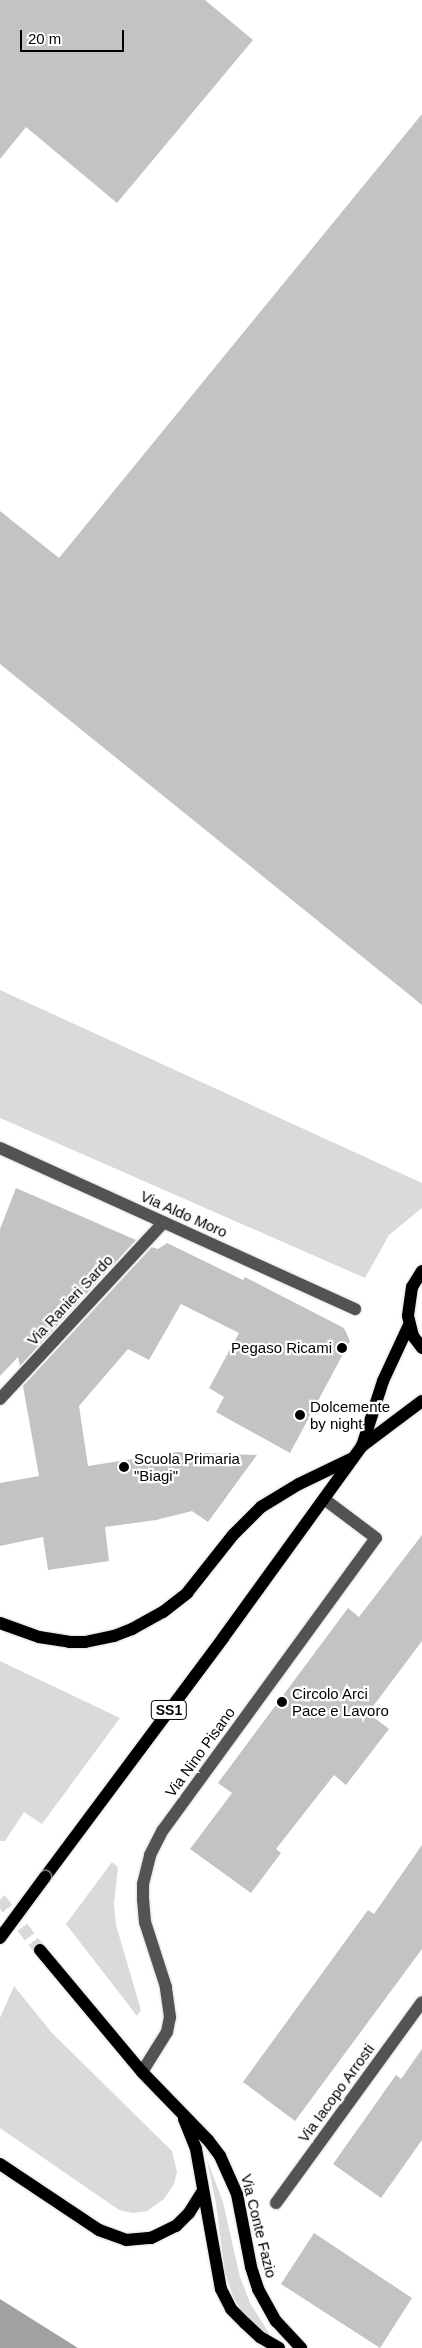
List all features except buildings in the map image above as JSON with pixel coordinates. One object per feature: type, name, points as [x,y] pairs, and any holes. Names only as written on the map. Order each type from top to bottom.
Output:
[{"type":"main road","name":"SS1","points":[[362,1446],[384,1382],[409,1325],[409,1298],[412,1287],[422,1270]]},
{"type":"main road","name":"SS1","points":[[409,1325],[422,1348]]},
{"type":"main road","name":"SS1","points":[[0,1938],[362,1446],[422,1401]]},
{"type":"main road","points":[[0,1623],[39,1637],[69,1642],[85,1642],[114,1636],[132,1629],[163,1612],[187,1593],[233,1535],[261,1507],[312,1476],[353,1458]]},
{"type":"main road","name":"Via Conte Fazio","points":[[40,1950],[142,2072],[208,2140],[226,2166],[242,2212],[251,2267],[258,2289],[276,2321],[301,2348]]},
{"type":"main road","name":"Via Conte Fazio","points":[[182,2114],[196,2149],[221,2289],[231,2309],[252,2330],[279,2348]]},
{"type":"main road","points":[[0,2164],[98,2230],[126,2240],[150,2238],[176,2226],[189,2213],[203,2190]]},
{"type":"street","name":"Via Aldo Moro","points":[[0,1148],[355,1309]]},
{"type":"street","name":"Via Ranieri Sardo","points":[[0,1399],[164,1222]]},
{"type":"street","name":"Via Nino Pisano","points":[[142,2072],[167,2032],[170,2018],[166,1987],[146,1922],[143,1900],[143,1884],[150,1855],[163,1830],[376,1538],[324,1499]]},
{"type":"street","name":"Via Iacopo Arrosti","points":[[276,2202],[422,2002]]},
{"type":"shaded area","points":[[0,990],[422,1183],[422,1208],[389,1235],[365,1278],[0,1118]]},
{"type":"shaded area","points":[[0,1661],[120,1718],[42,1824],[24,1812],[5,1841],[0,1841]]},
{"type":"shaded area","points":[[112,1862],[118,1867],[114,1904],[116,1925],[141,2010],[137,2016],[66,1924]]},
{"type":"shaded area","points":[[14,1986],[52,2033],[172,2151],[177,2172],[174,2184],[164,2199],[147,2211],[133,2213],[119,2210],[0,2128],[0,2018]]},
{"type":"shaded area","points":[[207,2160],[223,2202],[240,2277],[250,2303],[272,2338],[241,2311],[233,2296],[225,2273],[216,2204]]},
{"type":"shaded area","points":[[0,2299],[78,2348],[0,2348]]},
{"type":"tunnel","points":[[0,1899],[40,1950]]},
{"type":"place","name":"Pegaso Ricami","points":[[342,1348]]},
{"type":"place","name":"Dolcemente by night","points":[[300,1415]]},
{"type":"place","name":"Scuola Primaria \"Biagi\"","points":[[124,1467]]},
{"type":"place","name":"Circolo Arci Pace e Lavoro","points":[[282,1702]]}]
